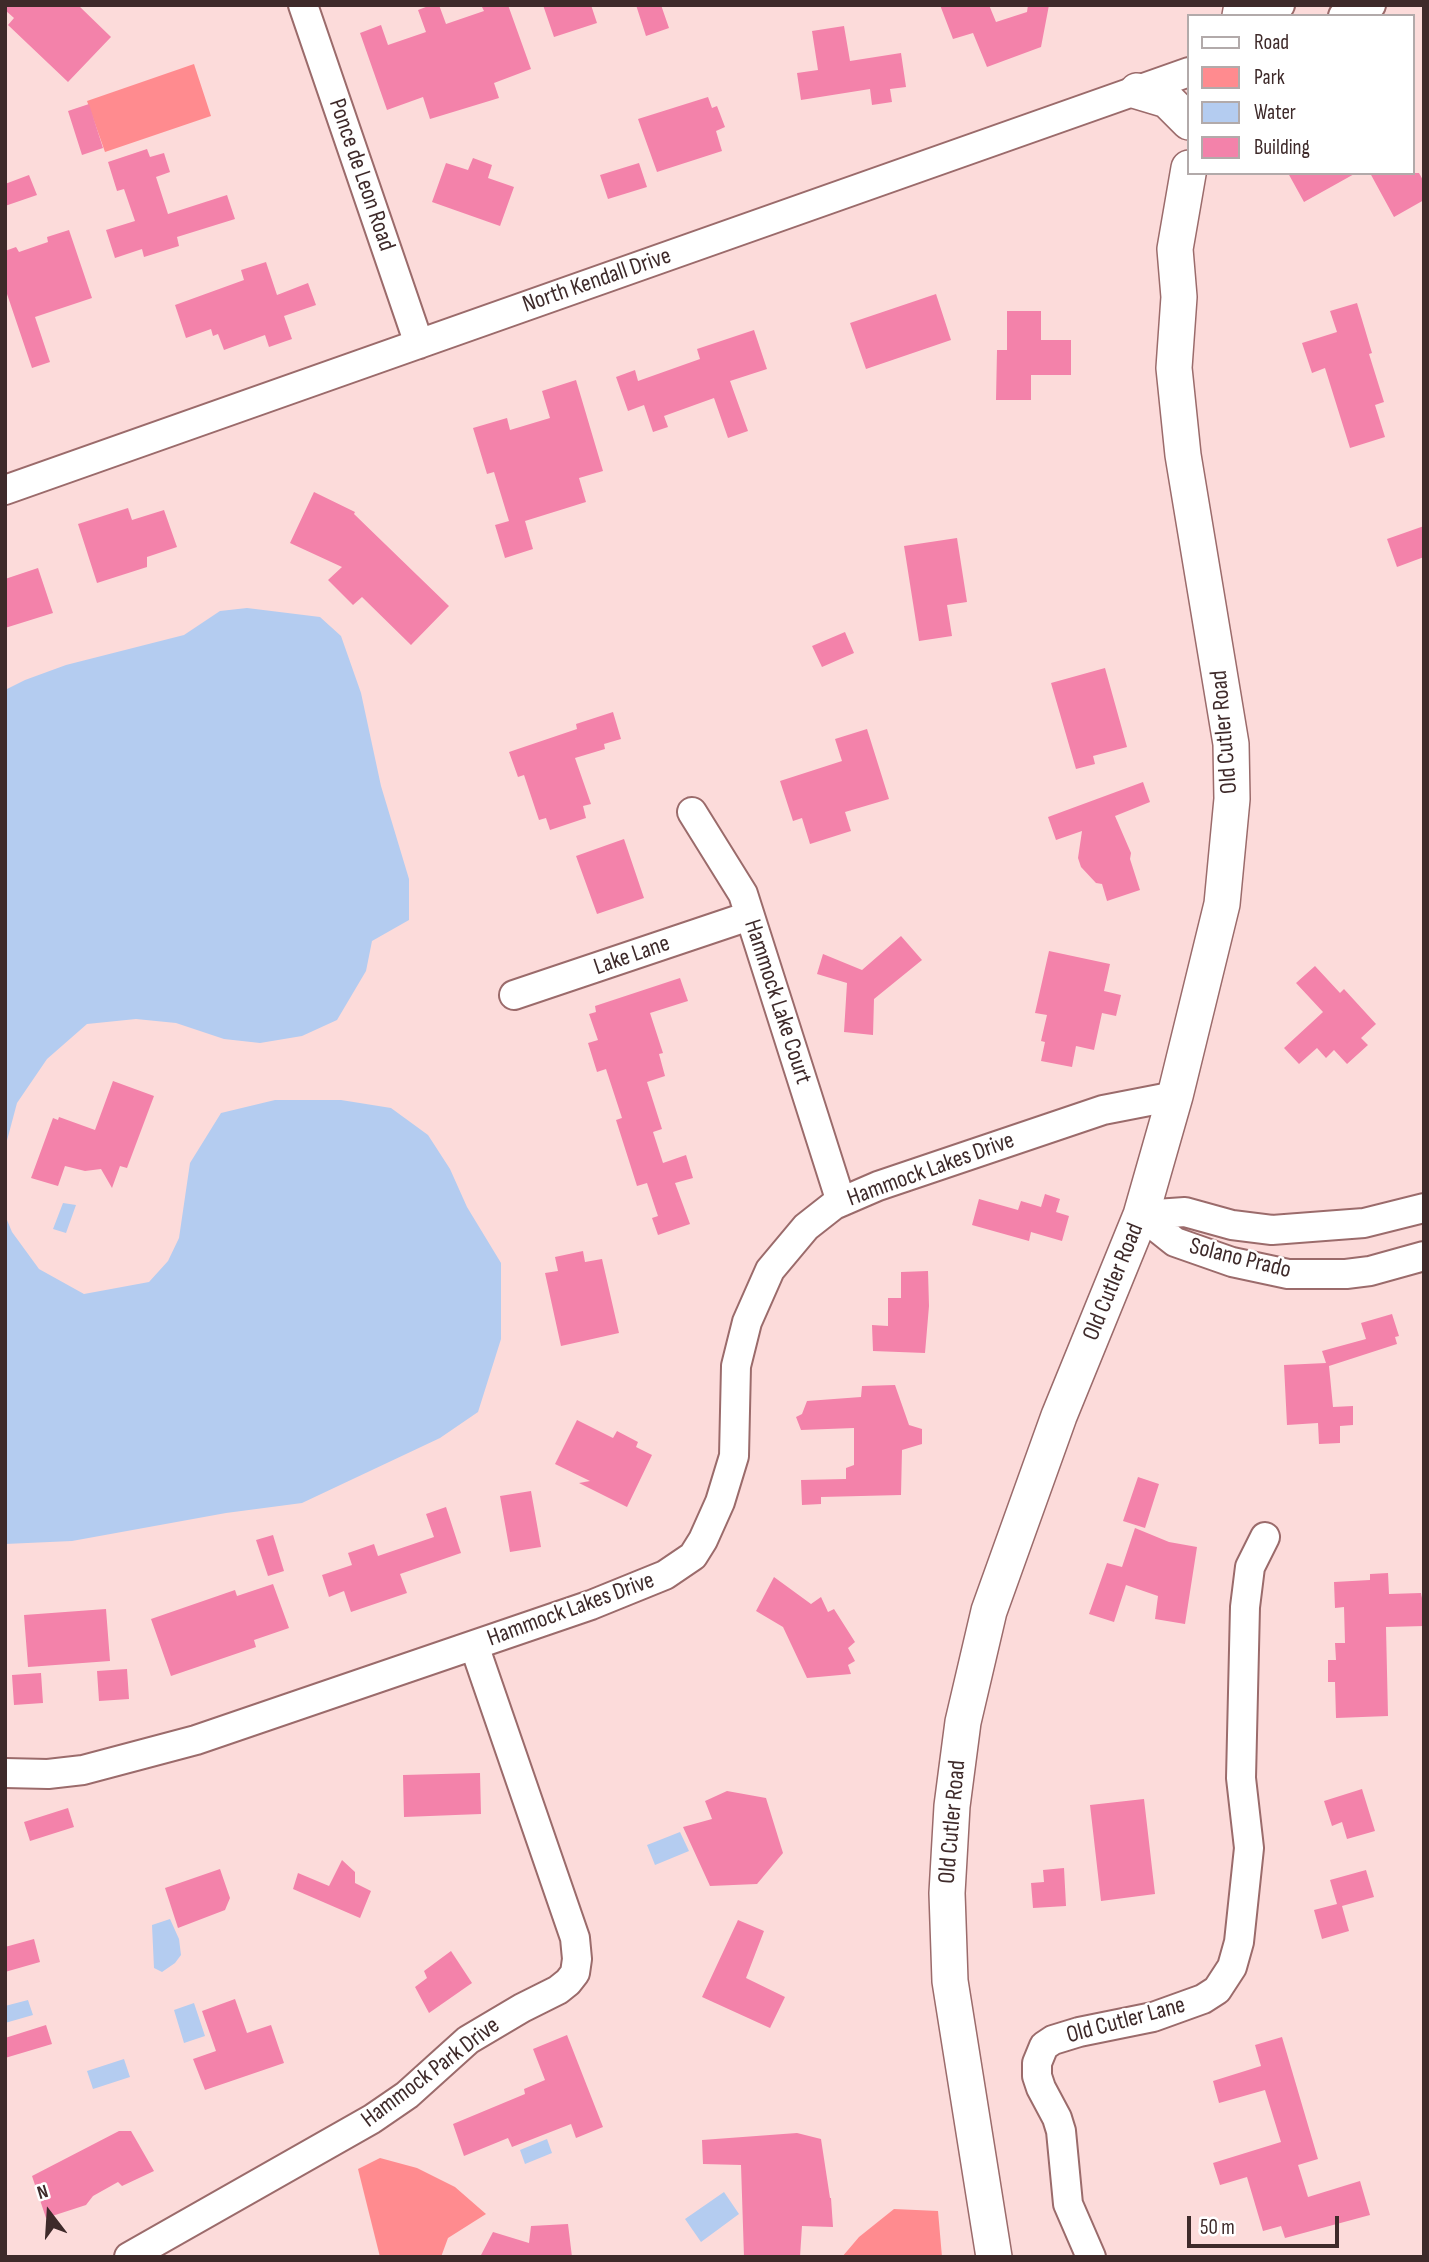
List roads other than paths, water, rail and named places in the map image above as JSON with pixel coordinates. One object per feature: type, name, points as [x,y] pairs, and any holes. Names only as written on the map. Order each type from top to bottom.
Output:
[{"type":"main road","points":[[1137,90],[1167,100],[1188,121]]},
{"type":"main road","name":"Old Cutler Road","points":[[995,2257],[950,1981],[947,1893],[952,1806],[963,1722],[989,1611],[1059,1416],[1141,1215],[1175,1096],[1222,904],[1232,799],[1231,744],[1183,455],[1174,368],[1179,298],[1175,249],[1188,174]]},
{"type":"main road","name":"Old Cutler Road","points":[[1179,298],[1199,250],[1212,175]]},
{"type":"street","name":"Ponce de Leon Road","points":[[303,5],[419,344]]},
{"type":"street","points":[[1262,14],[1280,5]]},
{"type":"street","points":[[1348,14],[1371,5]]},
{"type":"street","name":"North Kendall Drive","points":[[5,490],[1188,72]]},
{"type":"street","name":"Hammock Lake Court","points":[[692,812],[743,894],[841,1202]]},
{"type":"street","name":"Lake Lane","points":[[514,995],[749,916]]},
{"type":"street","name":"Hammock Lakes Drive","points":[[5,1773],[68,1772],[109,1764],[196,1740],[642,1586],[665,1575],[693,1556],[709,1527],[730,1474],[735,1443],[736,1366],[747,1322],[770,1270],[793,1240],[820,1215],[841,1202],[878,1186],[1103,1110],[1175,1096]]},
{"type":"street","points":[[1420,1209],[1424,1241]]},
{"type":"street","name":"Solano Prado","points":[[1141,1215],[1185,1212],[1232,1225],[1272,1230],[1364,1223],[1420,1209]]},
{"type":"street","name":"Solano Prado","points":[[1141,1215],[1175,1242],[1232,1262],[1288,1274],[1346,1275],[1424,1256]]},
{"type":"street","name":"Old Cutler Lane","points":[[1091,2257],[1068,2204],[1060,2131],[1057,2118],[1041,2088],[1037,2063],[1044,2046],[1053,2040],[1153,2017],[1203,1999],[1217,1990],[1233,1967],[1239,1942],[1249,1848],[1241,1778],[1245,1607],[1250,1567],[1265,1536]]},
{"type":"street","name":"Hammock Park Drive","points":[[129,2257],[372,2119],[407,2095],[468,2040],[558,1990],[575,1973],[575,1938],[474,1645]]},
{"type":"water","points":[[247,608],[320,617],[341,636],[361,693],[381,786],[409,879],[409,920],[372,941],[366,971],[337,1020],[302,1036],[260,1043],[224,1039],[176,1023],[136,1019],[87,1024],[47,1059],[17,1103],[5,1148],[5,690],[66,665],[184,635],[220,611]]},
{"type":"water","points":[[275,1100],[341,1100],[391,1108],[428,1135],[450,1169],[467,1207],[501,1263],[501,1339],[478,1412],[440,1438],[302,1503],[226,1513],[72,1541],[5,1544],[5,1215],[12,1232],[39,1269],[84,1294],[149,1282],[168,1261],[179,1238],[190,1163],[221,1113]]},
{"type":"water","points":[[63,1203],[76,1205],[66,1233],[53,1229]]},
{"type":"water","points":[[680,1832],[689,1851],[655,1865],[647,1845]]},
{"type":"water","points":[[170,1919],[179,1939],[181,1955],[162,1972],[154,1968],[152,1925]]},
{"type":"water","points":[[28,2000],[33,2015],[5,2023],[5,2006]]},
{"type":"water","points":[[194,2003],[205,2036],[184,2043],[174,2010]]},
{"type":"water","points":[[124,2059],[130,2077],[93,2089],[87,2071]]},
{"type":"water","points":[[547,2139],[552,2153],[525,2164],[520,2150]]},
{"type":"water","points":[[724,2192],[739,2214],[701,2242],[685,2219]]}]
